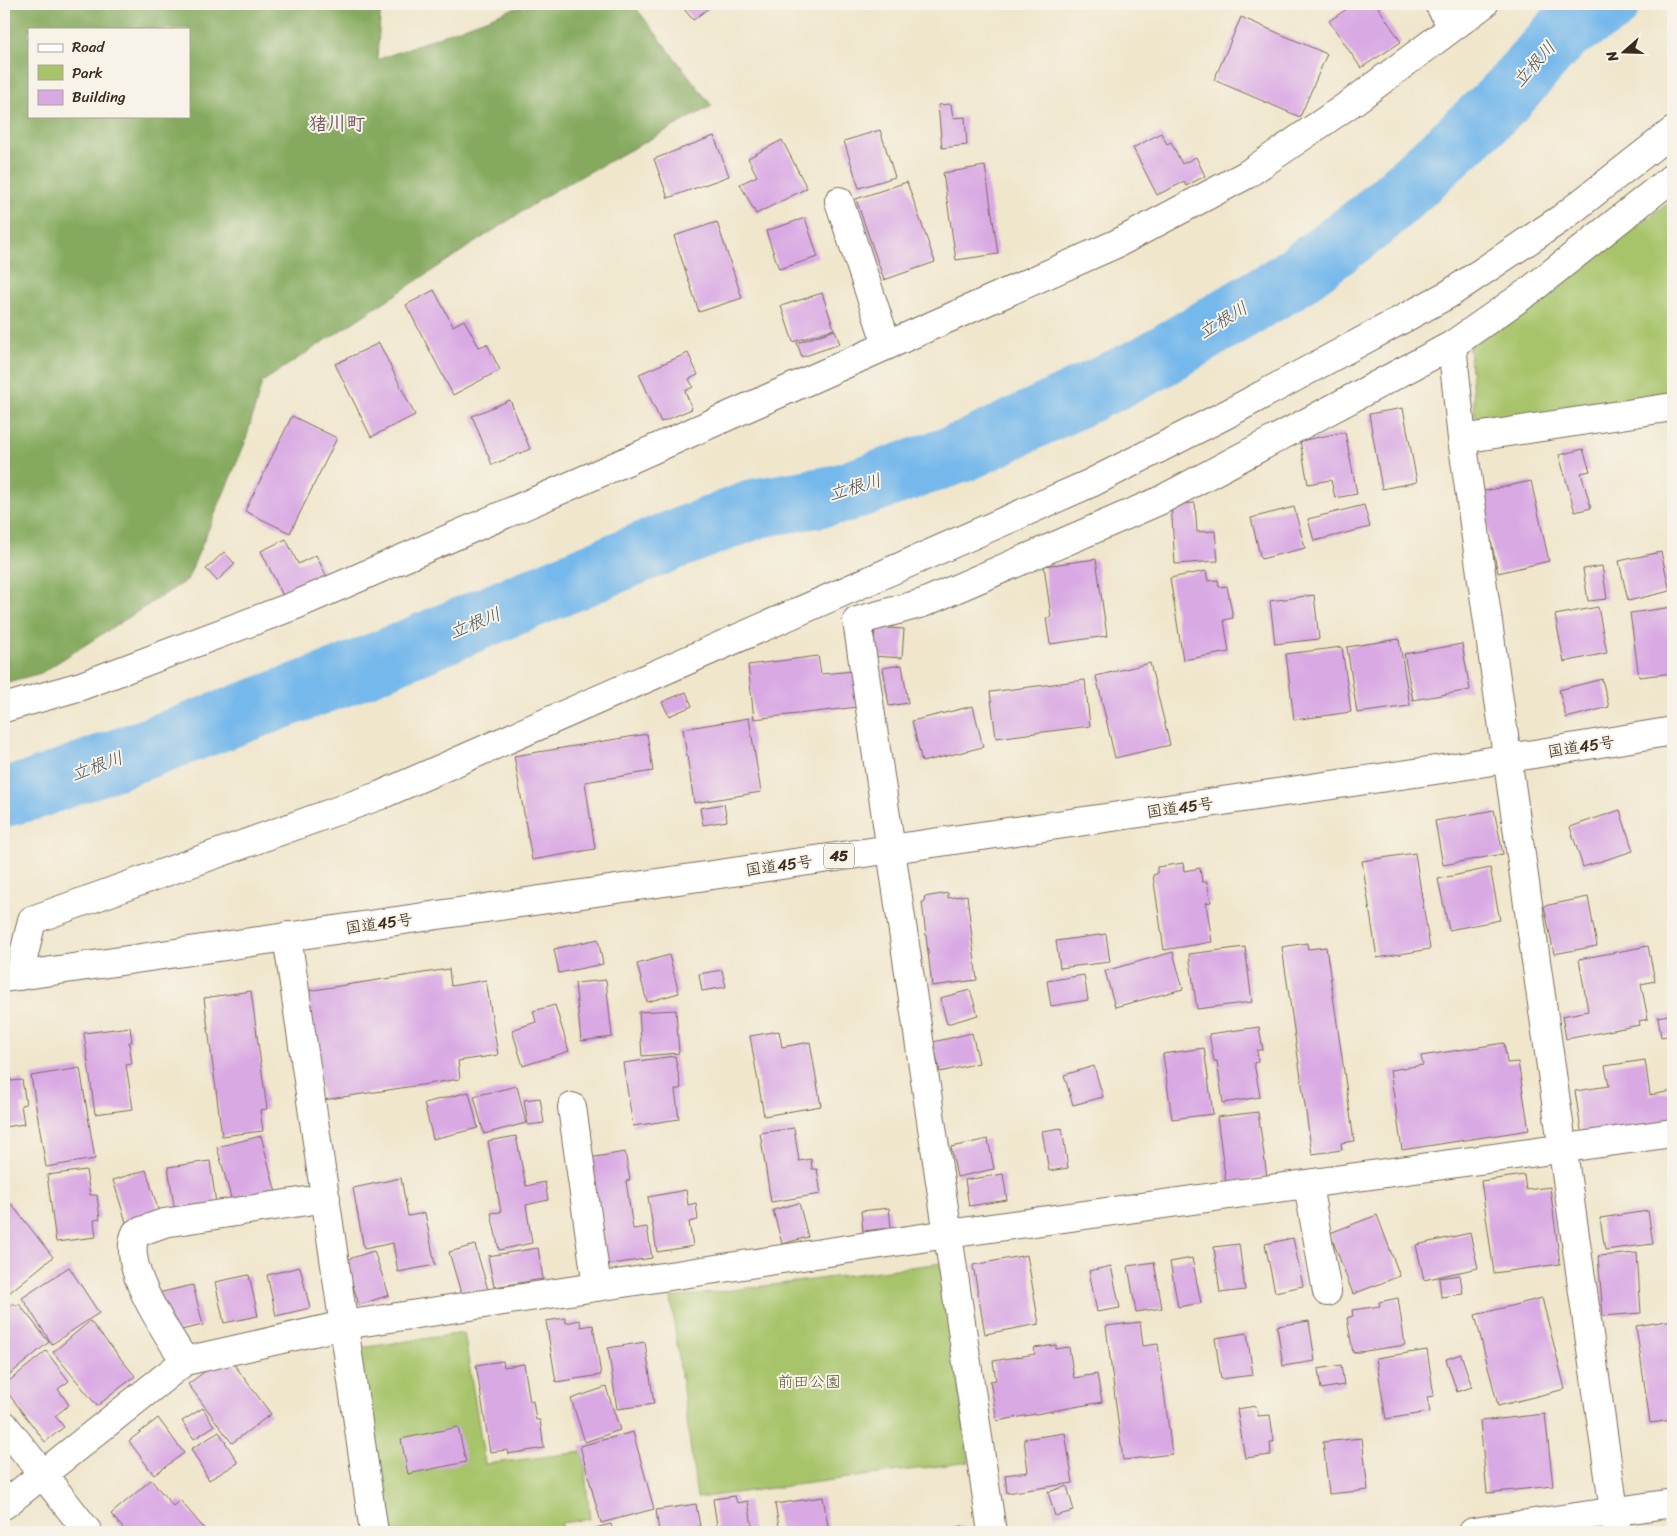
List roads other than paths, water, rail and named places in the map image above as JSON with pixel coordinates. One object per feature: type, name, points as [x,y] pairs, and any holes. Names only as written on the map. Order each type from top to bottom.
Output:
[{"type":"main road","points":[[4,708],[81,686],[296,605],[1118,243],[1246,175],[1354,101],[1445,15],[1484,4]]},
{"type":"main road","points":[[12,977],[32,920],[380,795],[1091,483],[1227,414],[1449,294],[1562,218],[1673,131]]},
{"type":"main road","points":[[992,1532],[857,621],[923,602],[1160,501],[1452,345],[1528,292],[1673,177]]},
{"type":"main road","points":[[839,201],[887,345]]},
{"type":"main road","points":[[1452,345],[1462,439],[1506,758],[1615,1522]]},
{"type":"main road","points":[[1462,439],[1673,407]]},
{"type":"main road","name":"国道45号","points":[[12,977],[1506,758],[1673,731]]},
{"type":"main road","points":[[287,936],[374,1532]]},
{"type":"main road","points":[[572,1107],[597,1287]]},
{"type":"main road","points":[[4,1505],[40,1474],[185,1361],[344,1325],[948,1234],[1562,1150],[1673,1133]]},
{"type":"main road","points":[[1308,1185],[1326,1292]]},
{"type":"main road","points":[[185,1361],[150,1307],[134,1263],[132,1242],[136,1233],[164,1222],[326,1198]]},
{"type":"main road","points":[[4,1425],[40,1474],[88,1532]]},
{"type":"main road","points":[[1473,1532],[1615,1522],[1673,1503]]},
{"type":"waterway","name":"立根川","points":[[4,797],[33,790],[344,676],[645,551],[758,508],[840,494],[966,451],[1147,365],[1289,281],[1372,220],[1503,100],[1562,33],[1610,4]]},
{"type":"district","name":"猪川町","points":[[337,123]]},
{"type":"park label","name":"前田公園","points":[[809,1381]]}]
